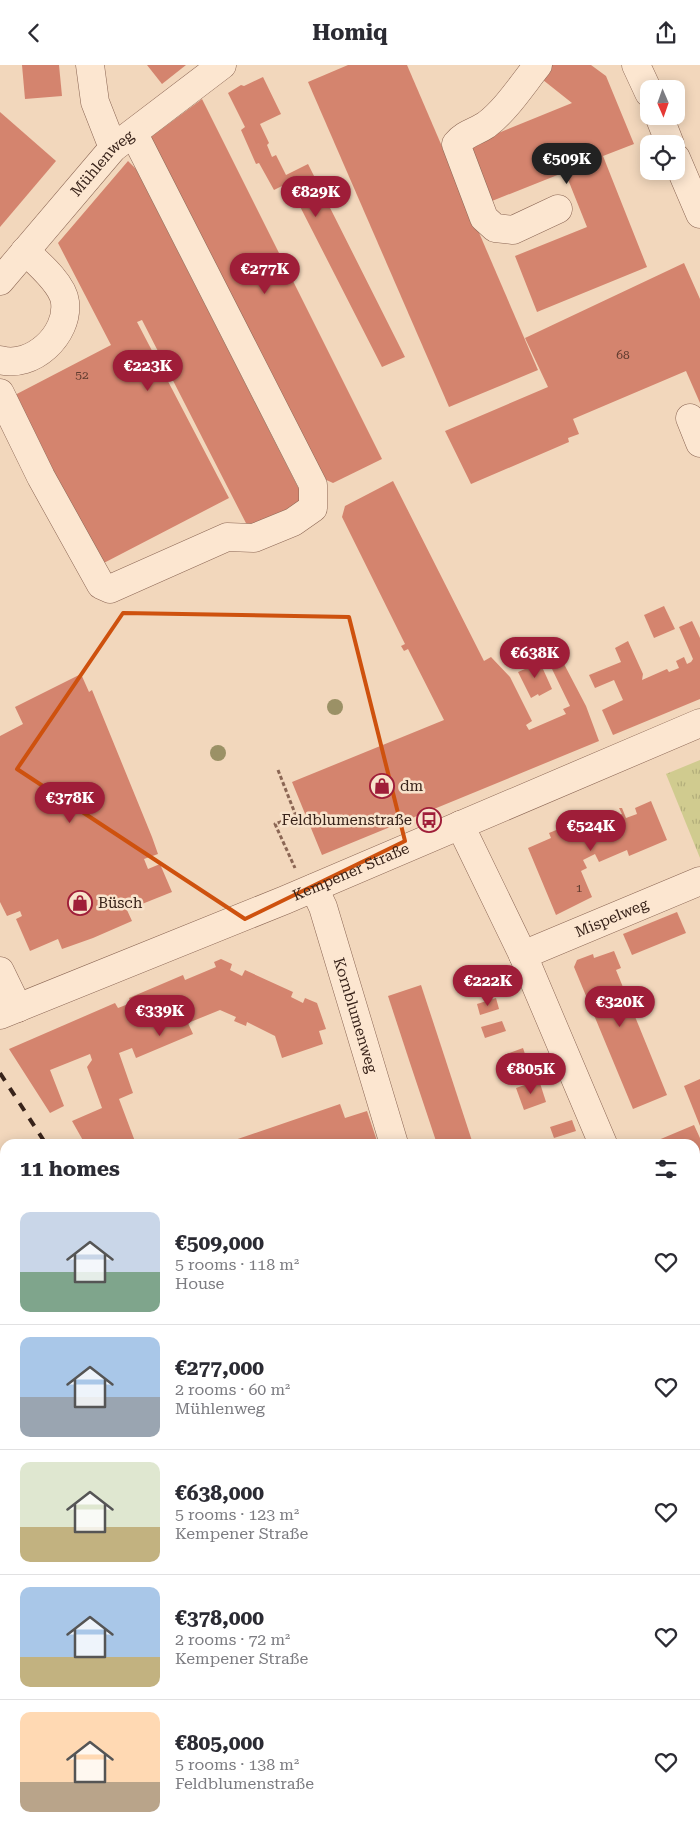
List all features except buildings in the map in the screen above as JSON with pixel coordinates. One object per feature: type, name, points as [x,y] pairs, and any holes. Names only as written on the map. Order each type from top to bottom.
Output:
[{"type":"street","points":[[0,393],[41,477],[101,585],[110,589],[227,537],[254,538],[293,522],[313,508],[313,485],[124,141],[95,103],[90,65]]},
{"type":"street","name":"Mühlenweg","points":[[0,281],[124,141],[222,65]]},
{"type":"street","points":[[538,65],[510,100],[486,125],[461,137],[456,144],[484,218],[495,228],[513,230],[558,209]]},
{"type":"street","points":[[636,65],[643,80]]},
{"type":"street","points":[[685,179],[700,214]]},
{"type":"street","points":[[0,360],[7,362],[27,358],[51,344],[62,325],[65,301],[45,269],[25,251]]},
{"type":"street","name":"Kempener Straße","points":[[9,1011],[310,889],[700,723]]},
{"type":"street","points":[[460,825],[523,955],[601,1139]]},
{"type":"street","name":"Mispelweg","points":[[523,955],[700,881]]},
{"type":"street","name":"Kornblumenweg","points":[[310,889],[323,907],[393,1139]]},
{"type":"street","points":[[0,971],[9,1011]]},
{"type":"path","points":[[278,770],[296,815],[275,824],[310,889]]},
{"type":"highlighted area","points":[[123,613],[349,617],[405,841],[245,919],[17,769]]},
{"type":"green space","points":[[700,760],[700,858],[666,774]]},
{"type":"railway","points":[[0,1073],[43,1139]]},
{"type":"place","name":"dm","points":[[382,786]]},
{"type":"place","name":"Feldblumenstraße","points":[[429,820]]},
{"type":"place","name":"Büsch","points":[[80,903]]}]
